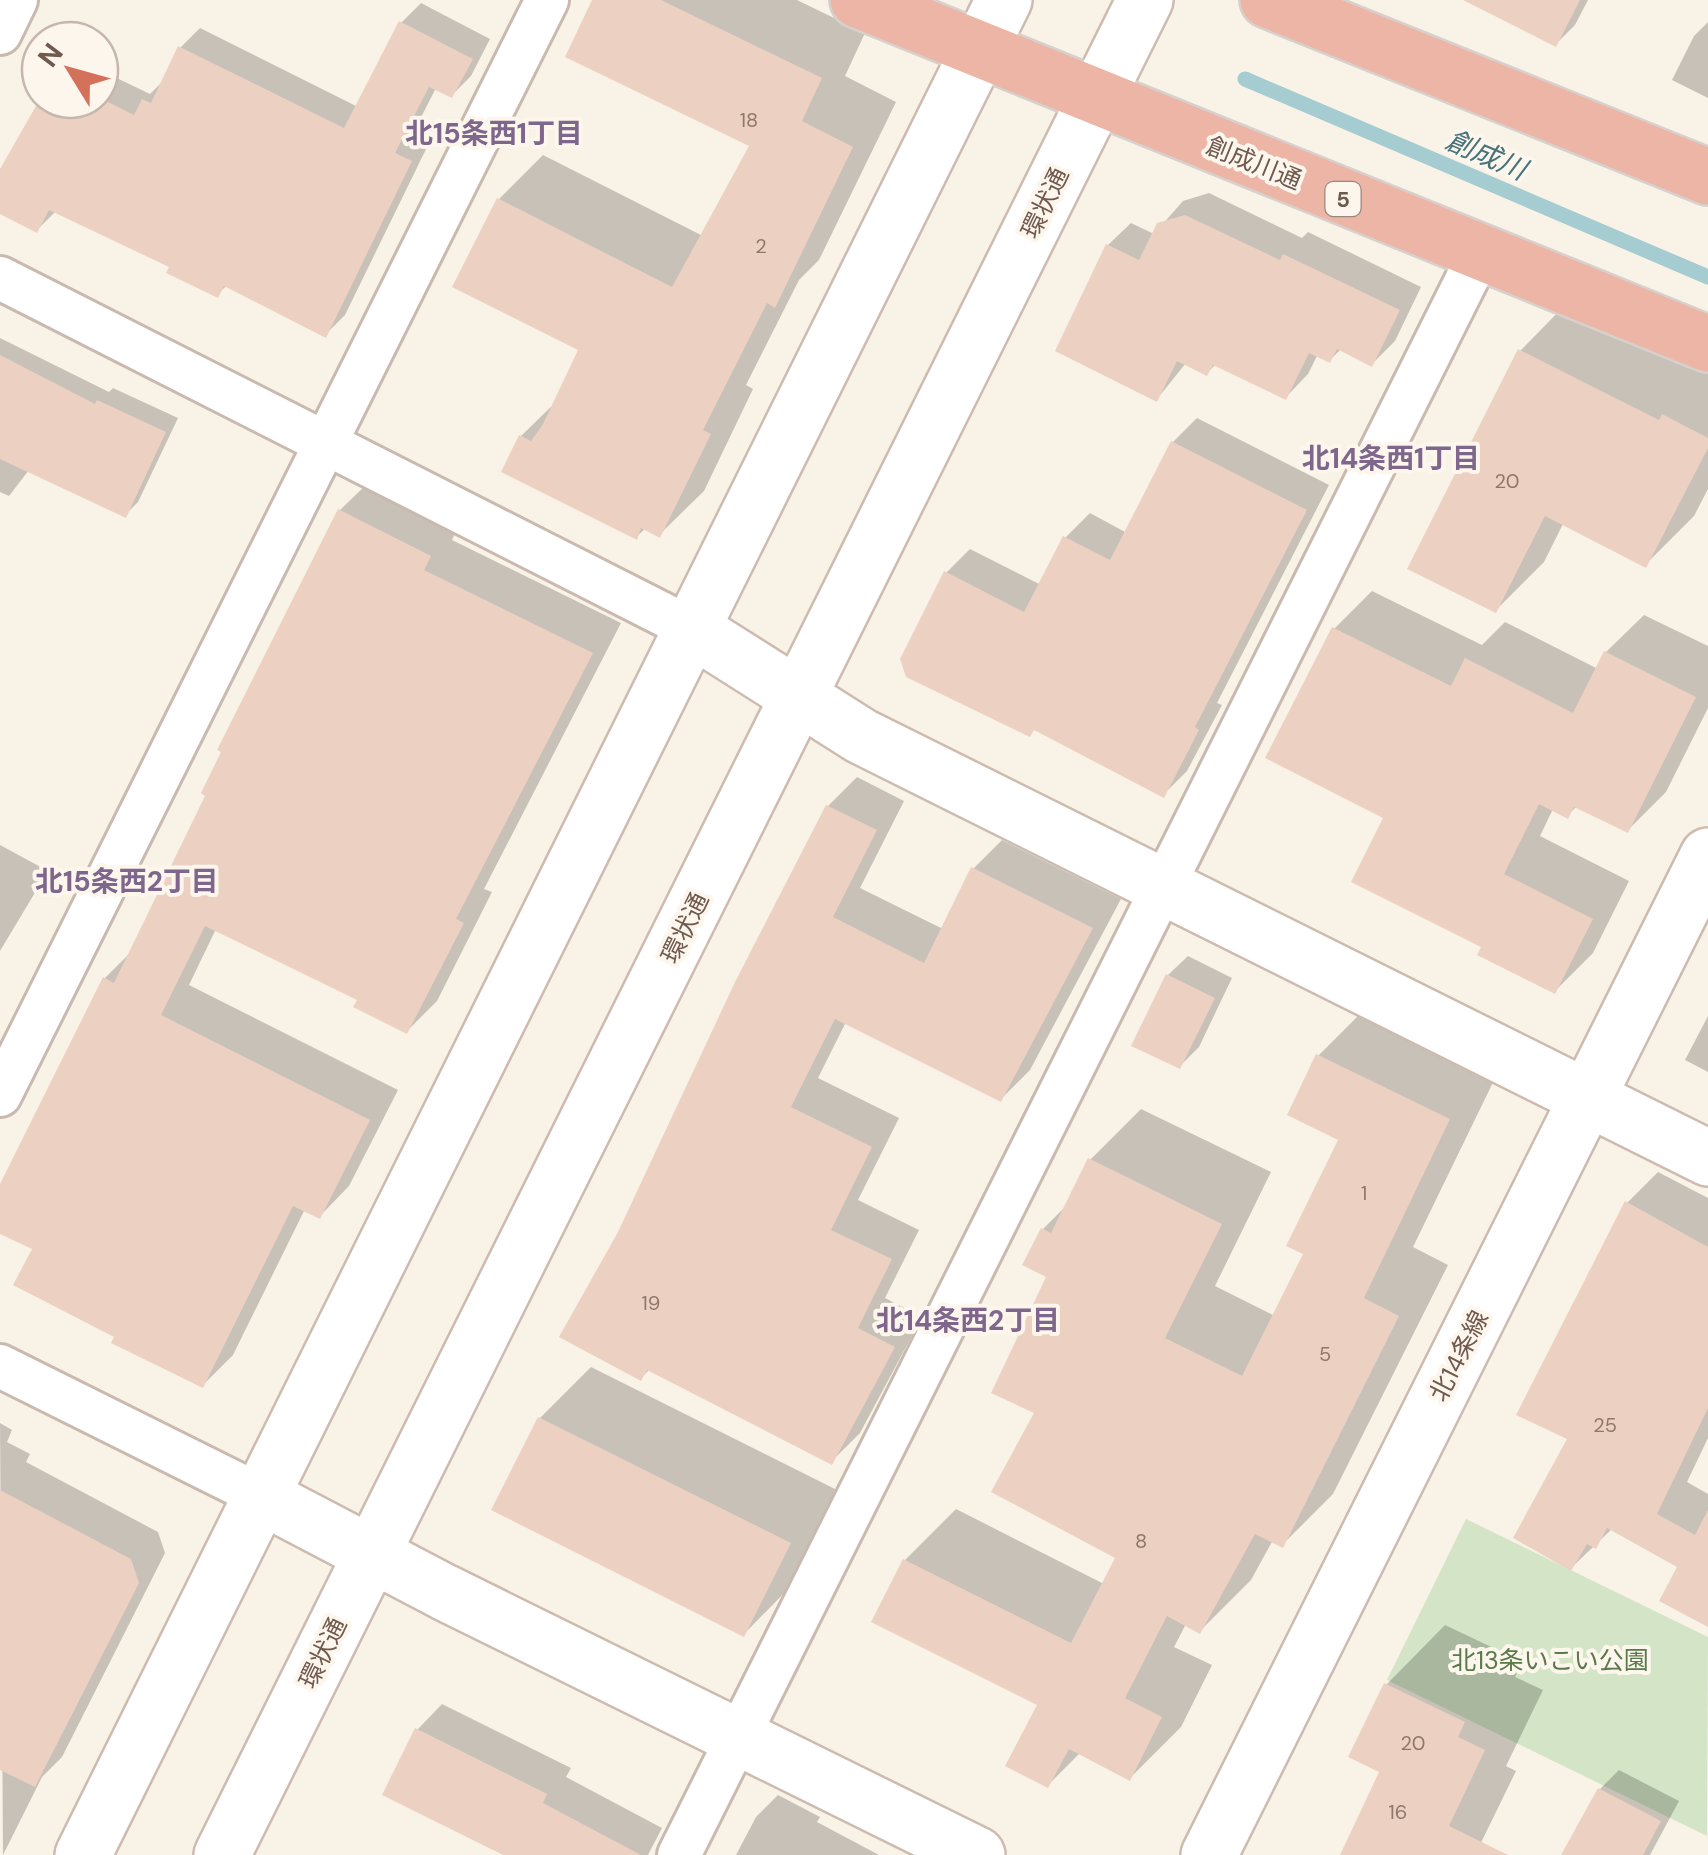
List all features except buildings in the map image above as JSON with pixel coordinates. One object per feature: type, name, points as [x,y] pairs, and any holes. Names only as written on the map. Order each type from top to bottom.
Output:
[{"type":"highway","name":"創成川通","points":[[858,0],[1479,255],[1708,344]]},
{"type":"highway","points":[[1268,0],[1708,177]]},
{"type":"street","points":[[0,33],[16,0]]},
{"type":"street","points":[[0,1094],[547,0]]},
{"type":"street","points":[[83,1855],[1004,0]]},
{"type":"street","name":"環状通","points":[[222,1855],[1145,0]]},
{"type":"street","points":[[680,1855],[1479,255]]},
{"type":"street","points":[[0,278],[692,629],[798,700],[1708,1158]]},
{"type":"street","name":"北14条線","points":[[1209,1855],[1708,856]]},
{"type":"street","points":[[0,1366],[976,1855]]},
{"type":"green space","name":"北13条いこい公園","points":[[1466,1519],[1708,1637],[1707,1836],[1387,1680]]},
{"type":"waterway","name":"創成川","points":[[1245,79],[1708,277]]},
{"type":"district","name":"北15条西1丁目","points":[[494,133]]},
{"type":"district","name":"北14条西1丁目","points":[[1391,458]]},
{"type":"district","name":"北15条西2丁目","points":[[127,881]]},
{"type":"district","name":"北14条西2丁目","points":[[968,1320]]}]
